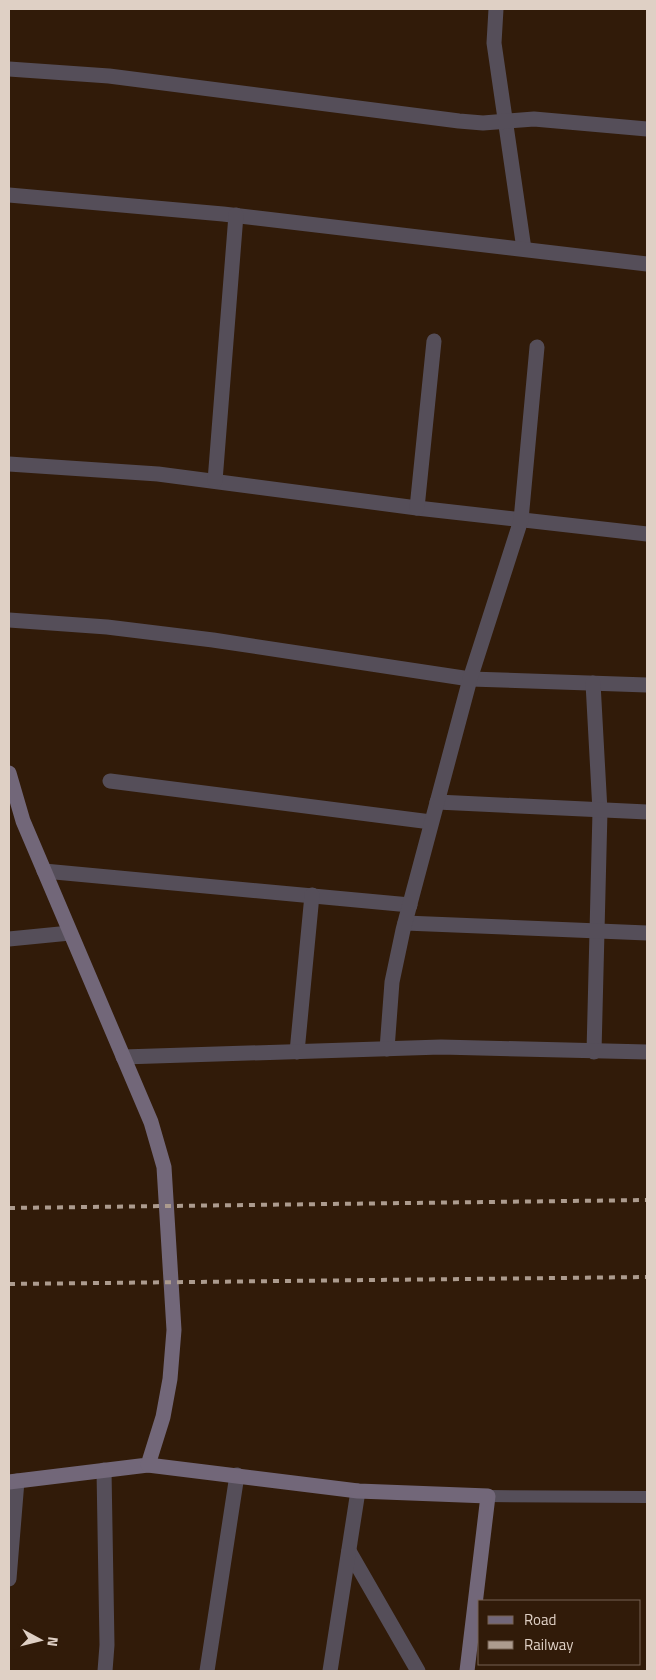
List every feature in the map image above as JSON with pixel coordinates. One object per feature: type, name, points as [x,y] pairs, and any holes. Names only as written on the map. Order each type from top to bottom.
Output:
[{"type":"street","points":[[496,9],[494,43],[507,120],[524,249]]},
{"type":"street","points":[[9,69],[109,76],[459,121],[483,123],[507,120],[562,120],[647,129]]},
{"type":"street","points":[[9,195],[236,216],[647,264]]},
{"type":"street","points":[[215,481],[236,216]]},
{"type":"street","points":[[416,508],[434,341]]},
{"type":"street","points":[[388,1049],[392,982],[405,923],[470,679],[521,520],[537,347]]},
{"type":"street","points":[[9,464],[158,474],[416,508],[647,534]]},
{"type":"street","points":[[9,620],[107,627],[203,639],[470,679],[647,685]]},
{"type":"street","points":[[593,683],[600,812],[594,1052]]},
{"type":"street","points":[[10,779],[23,821],[151,1122],[164,1167],[174,1330],[170,1379],[164,1417],[148,1465]]},
{"type":"street","points":[[110,781],[431,822]]},
{"type":"street","points":[[437,802],[600,812],[647,812]]},
{"type":"street","points":[[44,871],[410,905]]},
{"type":"street","points":[[297,1052],[312,895]]},
{"type":"street","points":[[405,923],[597,933],[647,933]]},
{"type":"street","points":[[9,938],[70,933]]},
{"type":"street","points":[[123,1057],[441,1047],[647,1052]]},
{"type":"street","points":[[9,1579],[13,1482],[148,1465],[358,1491],[488,1496],[467,1671]]},
{"type":"street","points":[[104,1470],[107,1645],[104,1671]]},
{"type":"street","points":[[207,1671],[237,1475]]},
{"type":"street","points":[[330,1671],[358,1491]]},
{"type":"street","points":[[349,1551],[418,1671]]},
{"type":"lane","points":[[488,1496],[647,1497]]},
{"type":"railway","points":[[9,1208],[647,1200]]},
{"type":"railway","points":[[9,1284],[647,1277]]}]
